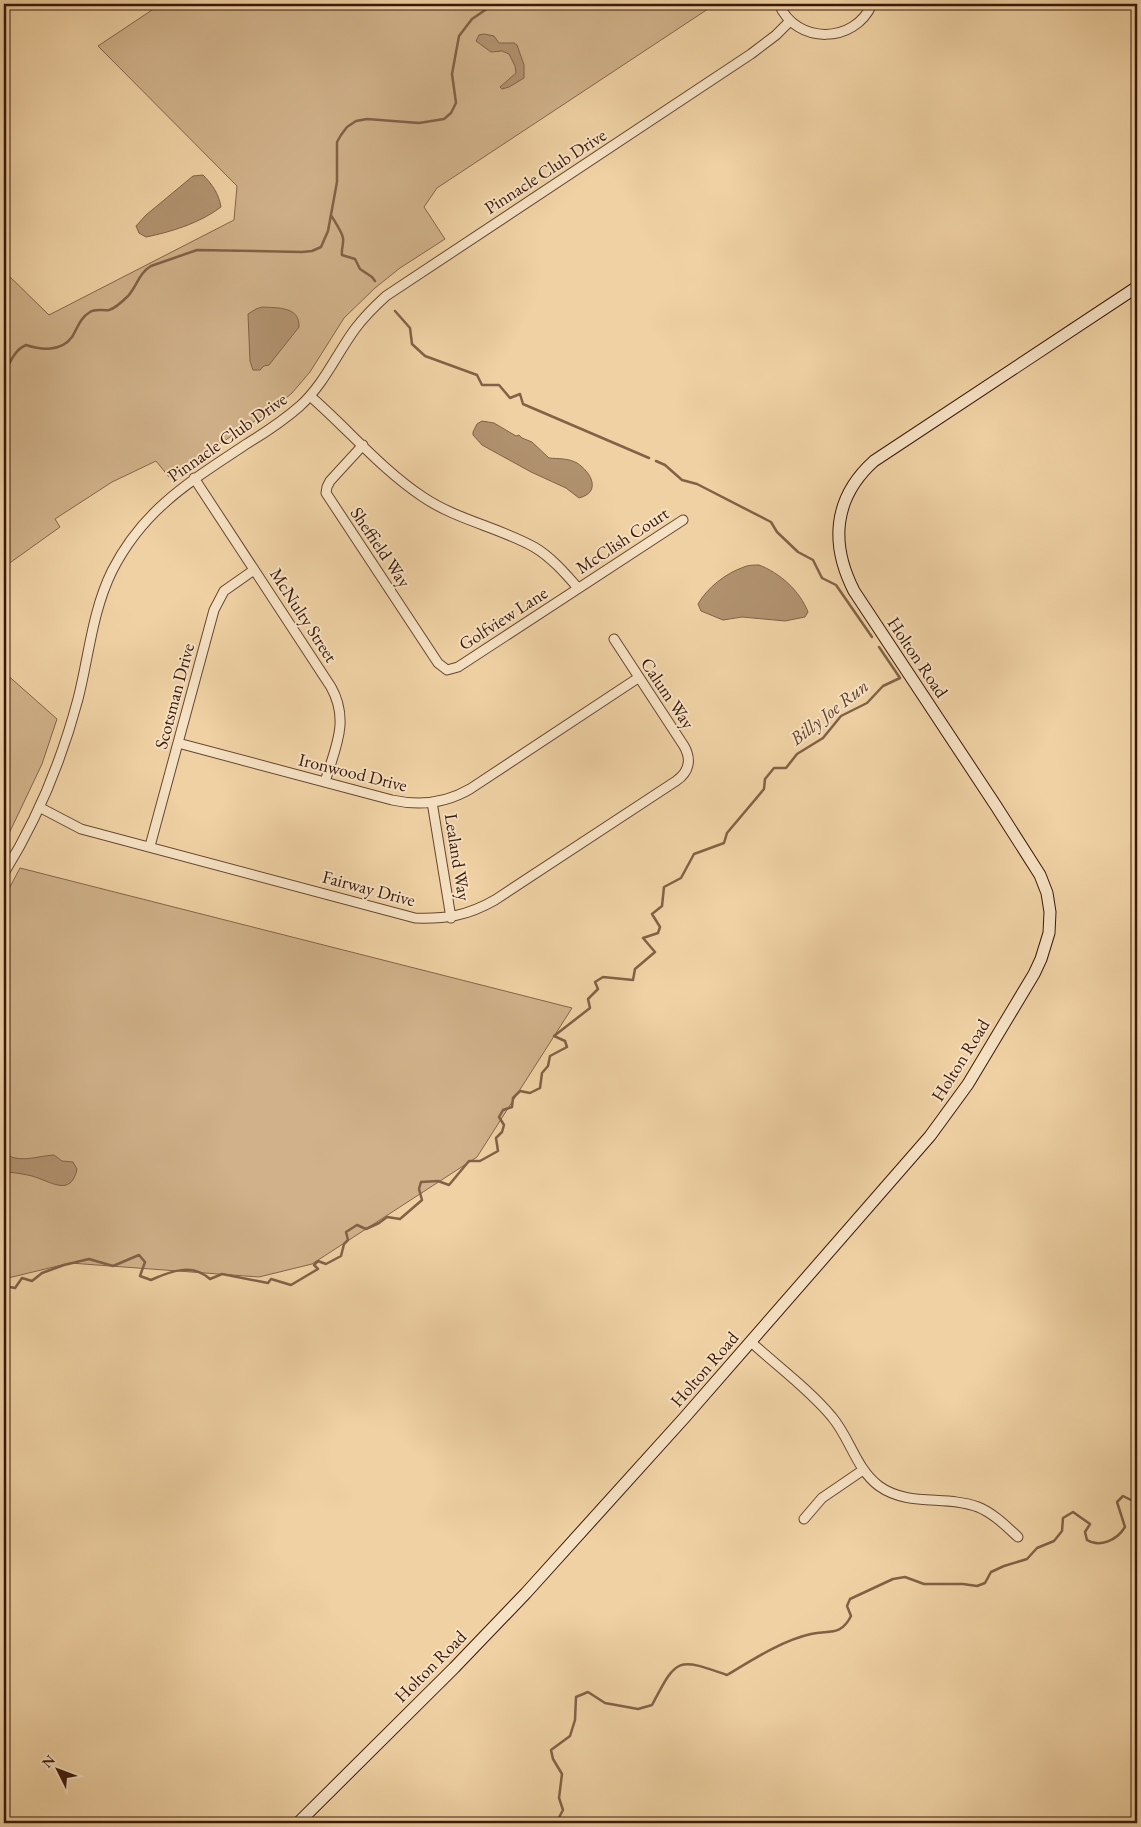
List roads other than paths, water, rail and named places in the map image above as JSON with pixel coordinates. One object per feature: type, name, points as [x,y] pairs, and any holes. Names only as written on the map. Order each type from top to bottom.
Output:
[{"type":"street","points":[[779,4],[790,21],[809,32],[833,35],[850,29],[859,22],[872,4]]},
{"type":"street","name":"Pinnacle Club Drive","points":[[4,872],[38,808],[60,756],[76,707],[98,609],[112,572],[127,546],[150,516],[194,478],[277,424],[310,396],[328,372],[355,329],[386,296],[751,54],[776,35],[790,21]]},
{"type":"street","name":"Holton Road","points":[[298,1823],[454,1668],[526,1593],[751,1342],[946,1116],[968,1084],[1034,974],[1046,946],[1049,932],[1050,912],[1047,893],[1040,875],[884,638],[849,581],[840,554],[838,540],[840,518],[848,492],[859,476],[882,455],[1137,287]]},
{"type":"street","points":[[310,396],[391,473],[423,497],[468,520],[536,548],[561,569],[578,588]]},
{"type":"street","name":"Sheffield Way","points":[[363,445],[330,482],[326,493],[438,663],[444,669]]},
{"type":"street","name":"McNulty Street","points":[[194,478],[338,700],[341,717],[340,728],[325,782]]},
{"type":"street","name":"McClish Court","points":[[578,588],[683,520]]},
{"type":"street","name":"Scotsman Drive","points":[[150,846],[218,601],[228,588],[254,570]]},
{"type":"street","name":"Golfview Lane","points":[[444,669],[452,670],[458,667],[578,588]]},
{"type":"street","name":"Calum Way","points":[[614,639],[684,746],[688,756],[688,767]]},
{"type":"street","name":"Ironwood Drive","points":[[178,743],[400,802],[416,804],[432,802],[450,798],[465,791],[638,678]]},
{"type":"street","name":"Fairway Drive","points":[[38,808],[81,828],[414,918],[451,918],[476,910],[495,900],[682,778],[688,767]]},
{"type":"street","name":"Lealand Way","points":[[432,802],[451,918]]},
{"type":"street","points":[[751,1342],[825,1408],[846,1436],[863,1470],[878,1485],[899,1496],[955,1502],[981,1508],[1018,1537]]},
{"type":"street","points":[[804,1519],[822,1498],[863,1470]]},
{"type":"waterway","points":[[4,374],[13,357],[22,347],[26,345],[44,349],[62,345],[72,337],[81,320],[87,314],[95,310],[109,310],[117,306],[128,296],[144,272],[151,266],[197,250],[302,252],[312,251],[321,247],[328,231],[337,182],[337,142],[341,135],[347,127],[356,121],[367,119],[419,123],[444,119],[451,113],[456,103],[452,74],[459,36],[472,19],[494,4]]},
{"type":"waterway","name":"Billy Joe Run","points":[[331,215],[342,236],[342,255],[355,259],[360,269],[375,281]]},
{"type":"waterway","name":"Billy Joe Run","points":[[395,311],[410,328],[412,344],[425,356],[477,375],[482,385],[499,385],[510,398],[520,394],[523,404],[649,458]]},
{"type":"waterway","name":"Billy Joe Run","points":[[656,461],[665,465],[682,480],[697,484],[771,522],[777,532],[798,552],[813,560],[822,578],[836,585],[872,637]]},
{"type":"waterway","name":"Billy Joe Run","points":[[4,1286],[15,1288],[22,1278],[32,1281],[42,1273],[89,1259],[113,1266],[139,1255],[145,1262],[140,1276],[151,1280],[181,1270],[189,1270],[196,1271],[210,1279],[222,1274],[268,1283],[271,1279],[291,1285],[318,1269],[314,1265],[318,1261],[326,1264],[341,1256],[344,1244],[348,1240],[346,1232],[357,1225],[366,1229],[387,1217],[400,1219],[422,1200],[419,1189],[421,1182],[438,1181],[449,1185],[469,1161],[480,1161],[498,1151],[496,1138],[502,1132],[504,1125],[499,1117],[503,1110],[512,1107],[513,1098],[520,1091],[530,1093],[540,1088],[542,1073],[548,1066],[550,1056],[567,1047],[565,1041],[554,1036],[590,1008],[588,999],[598,989],[595,982],[603,977],[633,980],[635,969],[655,952],[643,938],[658,933],[660,927],[652,914],[662,906],[664,887],[681,878],[694,854],[724,843],[727,833],[764,789],[765,779],[774,768],[786,768],[797,754],[823,738],[841,716],[867,703],[883,686],[900,678],[879,647]]},
{"type":"waterway","points":[[556,1823],[563,1810],[559,1798],[562,1774],[553,1759],[551,1750],[570,1736],[575,1720],[576,1697],[588,1692],[605,1703],[638,1709],[652,1705],[667,1678],[673,1670],[680,1666],[687,1664],[697,1665],[727,1675],[768,1651],[790,1641],[811,1634],[834,1631],[843,1627],[851,1616],[847,1606],[850,1599],[893,1579],[905,1577],[924,1584],[977,1586],[985,1583],[991,1572],[1027,1559],[1037,1548],[1054,1541],[1062,1531],[1063,1518],[1073,1512],[1090,1524],[1085,1532],[1087,1540],[1103,1543],[1113,1539],[1125,1527],[1117,1502],[1123,1496],[1131,1500],[1137,1498]]}]
